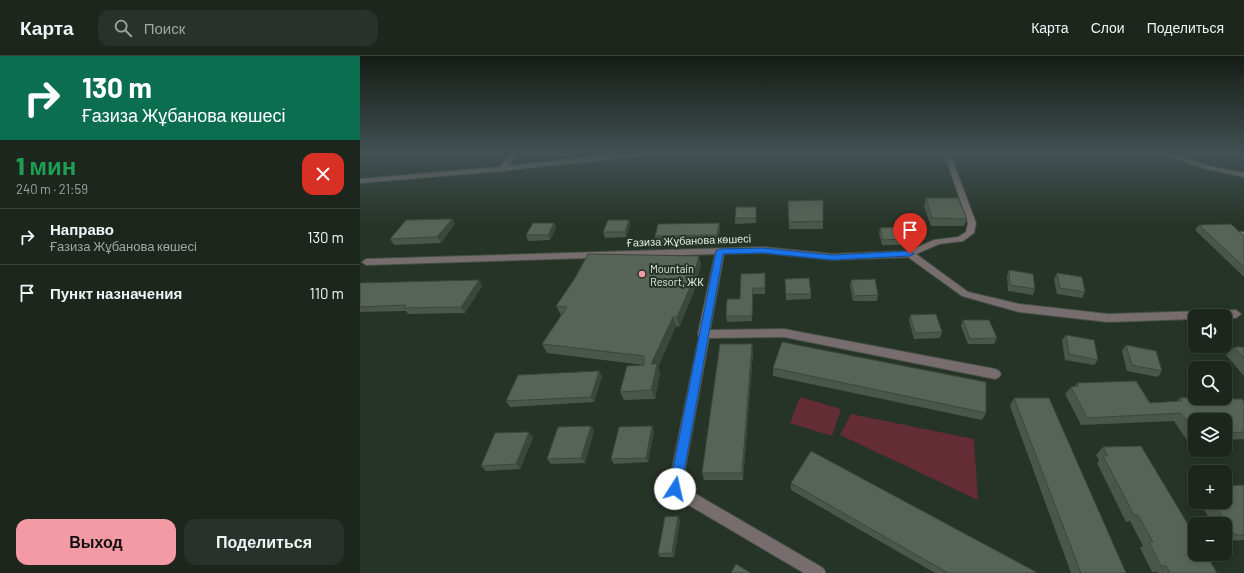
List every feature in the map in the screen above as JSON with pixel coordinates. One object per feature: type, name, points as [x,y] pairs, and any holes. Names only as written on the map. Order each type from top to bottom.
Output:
[{"type":"street","points":[[360,181],[406,177]]},
{"type":"street","points":[[910,254],[937,242],[960,239],[970,234],[972,223],[956,177]]},
{"type":"street","name":"Ғазиза Жұбанова көшесі","points":[[366,262],[763,250],[832,257],[910,254]]},
{"type":"street","points":[[720,251],[703,334],[675,489],[818,573]]},
{"type":"street","points":[[910,254],[965,294],[1019,308],[1108,318],[1236,314]]},
{"type":"street","points":[[703,334],[784,333],[995,374]]},
{"type":"shaded area","points":[[800,397],[841,409],[832,436],[790,423]]},
{"type":"shaded area","points":[[851,414],[974,439],[978,500],[840,435]]},
{"type":"building","points":[[926,198],[958,198],[967,219],[932,218]]},
{"type":"building","points":[[823,200],[823,221],[789,222],[788,201]]},
{"type":"building","points":[[736,207],[756,207],[756,218],[735,218]]},
{"type":"building","points":[[452,219],[437,237],[390,239],[406,220]]},
{"type":"building","points":[[608,220],[629,220],[625,232],[603,232]]},
{"type":"building","points":[[533,223],[554,223],[548,235],[526,235]]},
{"type":"building","points":[[719,223],[717,235],[655,236],[658,224]]},
{"type":"building","points":[[1231,224],[1244,236],[1244,267],[1199,225]]},
{"type":"building","points":[[901,227],[905,239],[883,240],[880,228]]},
{"type":"building","points":[[588,254],[699,256],[691,285],[677,317],[673,317],[651,364],[657,364],[651,390],[620,392],[627,366],[644,365],[644,356],[542,344],[567,307],[556,306],[575,278]]},
{"type":"building","points":[[1009,270],[1033,274],[1035,289],[1010,285]]},
{"type":"building","points":[[765,273],[765,288],[753,288],[752,316],[726,316],[727,299],[740,299],[741,274]]},
{"type":"building","points":[[1057,273],[1082,277],[1085,292],[1060,288]]},
{"type":"building","points":[[809,278],[811,294],[786,294],[785,279]]},
{"type":"building","points":[[875,279],[878,295],[854,296],[851,280]]},
{"type":"building","points":[[479,280],[461,307],[403,308],[406,305],[360,307],[360,283]]},
{"type":"building","points":[[936,314],[942,332],[915,333],[910,315]]},
{"type":"building","points":[[963,320],[989,320],[997,338],[970,339]]},
{"type":"building","points":[[1066,335],[1094,340],[1098,360],[1069,354]]},
{"type":"building","points":[[782,342],[986,382],[986,413],[773,368]]},
{"type":"building","points":[[720,344],[752,344],[742,473],[702,473]]},
{"type":"building","points":[[1126,345],[1156,351],[1162,371],[1132,365]]},
{"type":"building","points":[[1234,347],[1244,347],[1244,358]]},
{"type":"building","points":[[599,371],[591,397],[506,401],[518,375]]},
{"type":"building","points":[[1136,381],[1150,403],[1182,401],[1180,398],[1188,397],[1188,405],[1232,405],[1232,397],[1234,399],[1242,399],[1244,402],[1244,432],[1232,433],[1232,413],[1188,413],[1188,423],[1181,413],[1087,418],[1071,387],[1079,386],[1077,383]]},
{"type":"building","points":[[1014,398],[1049,398],[1126,573],[1081,573]]},
{"type":"building","points":[[591,426],[581,458],[547,459],[558,427]]},
{"type":"building","points":[[652,426],[646,458],[611,459],[619,427]]},
{"type":"building","points":[[529,432],[516,464],[481,466],[495,433]]},
{"type":"building","points":[[1141,446],[1188,524],[1188,561],[1210,561],[1217,573],[1170,573],[1166,566],[1161,566],[1149,542],[1153,542],[1138,515],[1134,515],[1103,456],[1108,456],[1103,447]]},
{"type":"building","points":[[811,451],[1036,573],[948,573],[791,483]]},
{"type":"building","points":[[1244,485],[1244,535],[1235,535],[1232,530],[1232,517],[1223,517],[1218,509],[1232,509],[1232,486]]},
{"type":"building","points":[[678,516],[672,553],[658,554],[665,517]]},
{"type":"building","points":[[736,564],[751,573],[731,573]]},
{"type":"place","name":"Mountain Resort, ЖК","points":[[642,274]]},
{"type":"route","points":[[675,489],[703,334],[720,251],[763,250],[832,257],[910,254]]}]
